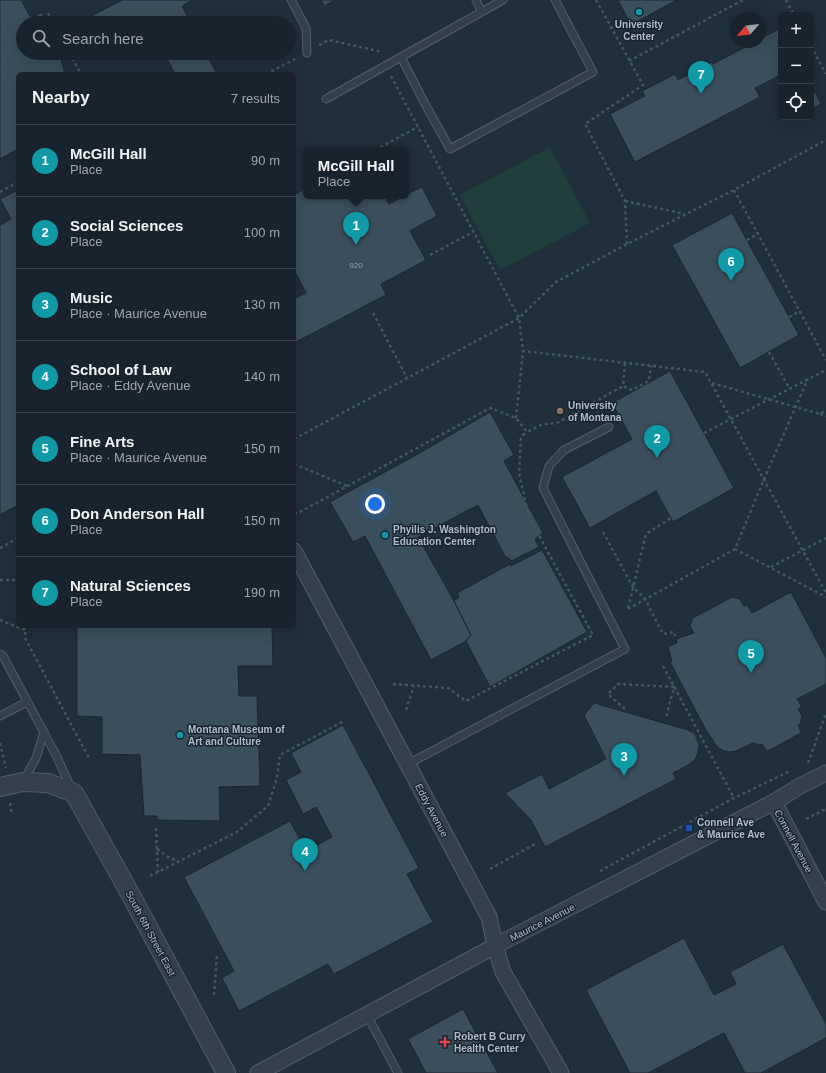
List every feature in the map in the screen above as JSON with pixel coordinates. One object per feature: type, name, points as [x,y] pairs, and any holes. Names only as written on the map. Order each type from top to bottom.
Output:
[{"type":"street","name":"Eddy Avenue","points":[[296,555],[489,917],[495,946],[503,972],[561,1073]]},
{"type":"street","name":"Maurice Avenue","points":[[258,1073],[495,946],[774,802],[800,786],[826,773]]},
{"type":"street","points":[[5,786],[23,782],[48,783],[74,793]]},
{"type":"street","name":"South 6th Street East","points":[[74,793],[127,888],[226,1073]]},
{"type":"street","name":"Connell Avenue","points":[[774,802],[826,902]]},
{"type":"lane","points":[[291,0],[306,28],[307,53]]},
{"type":"lane","points":[[476,0],[482,11]]},
{"type":"lane","points":[[326,99],[503,0]]},
{"type":"lane","points":[[401,57],[450,149],[593,72],[554,0]]},
{"type":"lane","points":[[408,764],[626,649],[543,488],[549,466],[564,450],[609,427]]},
{"type":"lane","points":[[0,654],[3,656],[44,732],[74,793]]},
{"type":"lane","points":[[0,716],[27,702]]},
{"type":"lane","points":[[23,782],[36,758],[44,732]]},
{"type":"lane","points":[[367,1015],[398,1073]]},
{"type":"path","points":[[596,0],[643,84],[585,124],[625,201],[627,244]]},
{"type":"path","points":[[629,61],[743,0]]},
{"type":"path","points":[[786,0],[792,12]]},
{"type":"path","points":[[296,59],[329,40],[378,51],[518,318],[524,351],[516,418]]},
{"type":"path","points":[[812,48],[826,74]]},
{"type":"path","points":[[74,60],[80,72]]},
{"type":"path","points":[[270,72],[293,60]]},
{"type":"path","points":[[381,147],[418,127]]},
{"type":"path","points":[[296,438],[518,318],[556,282],[734,190],[826,140]]},
{"type":"path","points":[[0,192],[16,183]]},
{"type":"path","points":[[734,190],[826,360]]},
{"type":"path","points":[[625,201],[685,214]]},
{"type":"path","points":[[430,255],[473,232]]},
{"type":"path","points":[[747,240],[758,234]]},
{"type":"path","points":[[789,317],[800,312]]},
{"type":"path","points":[[373,313],[407,378]]},
{"type":"path","points":[[524,351],[705,372],[826,593]]},
{"type":"path","points":[[769,352],[790,389]]},
{"type":"path","points":[[623,386],[625,363]]},
{"type":"path","points":[[623,386],[632,390],[649,381],[651,366]]},
{"type":"path","points":[[704,433],[826,370]]},
{"type":"path","points":[[671,518],[646,534],[632,587],[628,609],[735,549],[808,379]]},
{"type":"path","points":[[711,383],[826,416]]},
{"type":"path","points":[[393,684],[448,688],[466,701],[593,635],[528,513],[519,472],[521,437],[527,432],[543,424],[557,423],[623,386]]},
{"type":"path","points":[[296,513],[490,408],[516,418],[527,432]]},
{"type":"path","points":[[820,414],[826,410]]},
{"type":"path","points":[[296,465],[347,486]]},
{"type":"path","points":[[603,532],[632,587],[645,599],[663,634],[674,632],[675,636]]},
{"type":"path","points":[[770,567],[826,538]]},
{"type":"path","points":[[0,548],[16,539]]},
{"type":"path","points":[[735,549],[826,597]]},
{"type":"path","points":[[0,580],[16,580]]},
{"type":"path","points":[[0,620],[16,626]]},
{"type":"path","points":[[20,628],[25,630],[25,638],[89,758]]},
{"type":"path","points":[[663,666],[734,798]]},
{"type":"path","points":[[625,709],[608,694],[618,684],[674,687]]},
{"type":"path","points":[[406,710],[414,686]]},
{"type":"path","points":[[666,717],[674,687]]},
{"type":"path","points":[[800,786],[826,713]]},
{"type":"path","points":[[150,876],[237,832],[268,806],[277,778],[280,755],[344,721]]},
{"type":"path","points":[[0,743],[5,786],[12,814]]},
{"type":"path","points":[[802,765],[809,762]]},
{"type":"path","points":[[594,874],[734,798],[795,768]]},
{"type":"path","points":[[806,819],[826,808]]},
{"type":"path","points":[[156,828],[158,872]]},
{"type":"path","points":[[490,869],[537,843]]},
{"type":"path","points":[[157,849],[168,857],[179,861]]},
{"type":"path","points":[[214,995],[217,954]]},
{"type":"green space","points":[[550,147],[590,223],[500,270],[460,195]]},
{"type":"building","points":[[0,0],[21,0],[30,16],[16,16],[16,60],[61,60],[64,72],[16,72],[16,150],[0,159]]},
{"type":"building","points":[[122,0],[193,0],[182,6],[187,16],[92,16]]},
{"type":"building","points":[[321,0],[335,0],[324,6]]},
{"type":"building","name":"University Center","points":[[618,0],[677,0],[631,25]]},
{"type":"building","points":[[42,12],[44,16],[35,16]]},
{"type":"building","points":[[778,30],[778,76],[755,88],[760,97],[635,162],[610,114],[645,96],[642,91],[675,74],[678,80],[712,62],[713,64],[744,48],[766,48],[766,36]]},
{"type":"building","points":[[168,60],[210,60],[216,72],[174,72]]},
{"type":"building","points":[[814,90],[821,104],[814,108]]},
{"type":"building","points":[[422,187],[437,216],[410,231],[426,260],[381,284],[386,295],[296,342],[296,298],[306,293],[296,274],[296,194],[303,190],[303,199],[386,199],[389,204],[398,199],[409,199],[409,194]]},
{"type":"building","points":[[16,191],[16,506],[0,515],[0,225],[11,219],[0,199]]},
{"type":"building","points":[[732,213],[799,335],[740,368],[672,245]]},
{"type":"building","points":[[670,371],[734,488],[673,522],[656,491],[590,528],[562,477],[632,439],[612,403]]},
{"type":"building","name":"Phyilis J. Washington Education Center","points":[[490,412],[514,455],[504,461],[543,533],[535,539],[539,547],[511,561],[508,557],[506,558],[478,505],[418,537],[454,601],[471,635],[466,641],[431,660],[365,536],[353,542],[330,502],[418,454]]},
{"type":"building","points":[[542,550],[587,632],[490,687],[466,641],[471,635],[454,601],[459,597],[457,593],[510,564],[511,566]]},
{"type":"building","points":[[791,592],[826,658],[826,684],[797,699],[802,707],[798,709],[802,716],[800,724],[798,725],[801,733],[768,751],[762,744],[760,745],[753,743],[736,751],[724,751],[717,747],[708,734],[670,662],[672,661],[668,646],[677,643],[676,639],[694,633],[690,626],[693,618],[732,597],[740,599],[744,606],[747,605],[752,613]]},
{"type":"building","name":"Montana Museum of Art and Culture","points":[[77,628],[272,628],[273,666],[238,666],[239,696],[257,696],[260,786],[219,787],[220,821],[157,820],[157,816],[144,816],[140,755],[102,754],[102,717],[77,716]]},
{"type":"building","points":[[594,703],[688,730],[695,734],[699,745],[697,755],[695,760],[673,773],[676,779],[545,847],[531,820],[505,793],[542,774],[549,789],[606,759],[584,715]]},
{"type":"building","points":[[343,725],[419,868],[407,874],[433,922],[334,974],[328,964],[239,1011],[222,978],[234,971],[184,877],[290,821],[306,851],[332,837],[316,807],[303,814],[286,780],[301,772],[291,753]]},
{"type":"building","points":[[684,938],[714,995],[736,984],[730,972],[783,944],[826,1024],[826,1038],[761,1073],[745,1073],[724,1033],[648,1073],[630,1073],[586,990]]},
{"type":"building","name":"Robert B Curry Health Center","points":[[463,1009],[498,1073],[426,1073],[408,1039]]},
{"type":"place","name":"University Center","points":[[639,12]]},
{"type":"place","name":"Natural Sciences","points":[[701,94]]},
{"type":"place","name":"McGill Hall","points":[[356,245]]},
{"type":"place","name":"Don Anderson Hall","points":[[731,281]]},
{"type":"place","name":"University of Montana","points":[[560,411]]},
{"type":"place","name":"Social Sciences","points":[[657,458]]},
{"type":"place","name":"Phyilis J. Washington Education Center","points":[[385,535]]},
{"type":"place","name":"Fine Arts","points":[[751,673]]},
{"type":"place","name":"Montana Museum of Art and Culture","points":[[180,735]]},
{"type":"place","name":"Music","points":[[624,776]]},
{"type":"place","name":"Connell Ave & Maurice Ave","points":[[689,828]]},
{"type":"place","name":"School of Law","points":[[305,871]]},
{"type":"place","name":"Robert B Curry Health Center","points":[[445,1042]]}]
